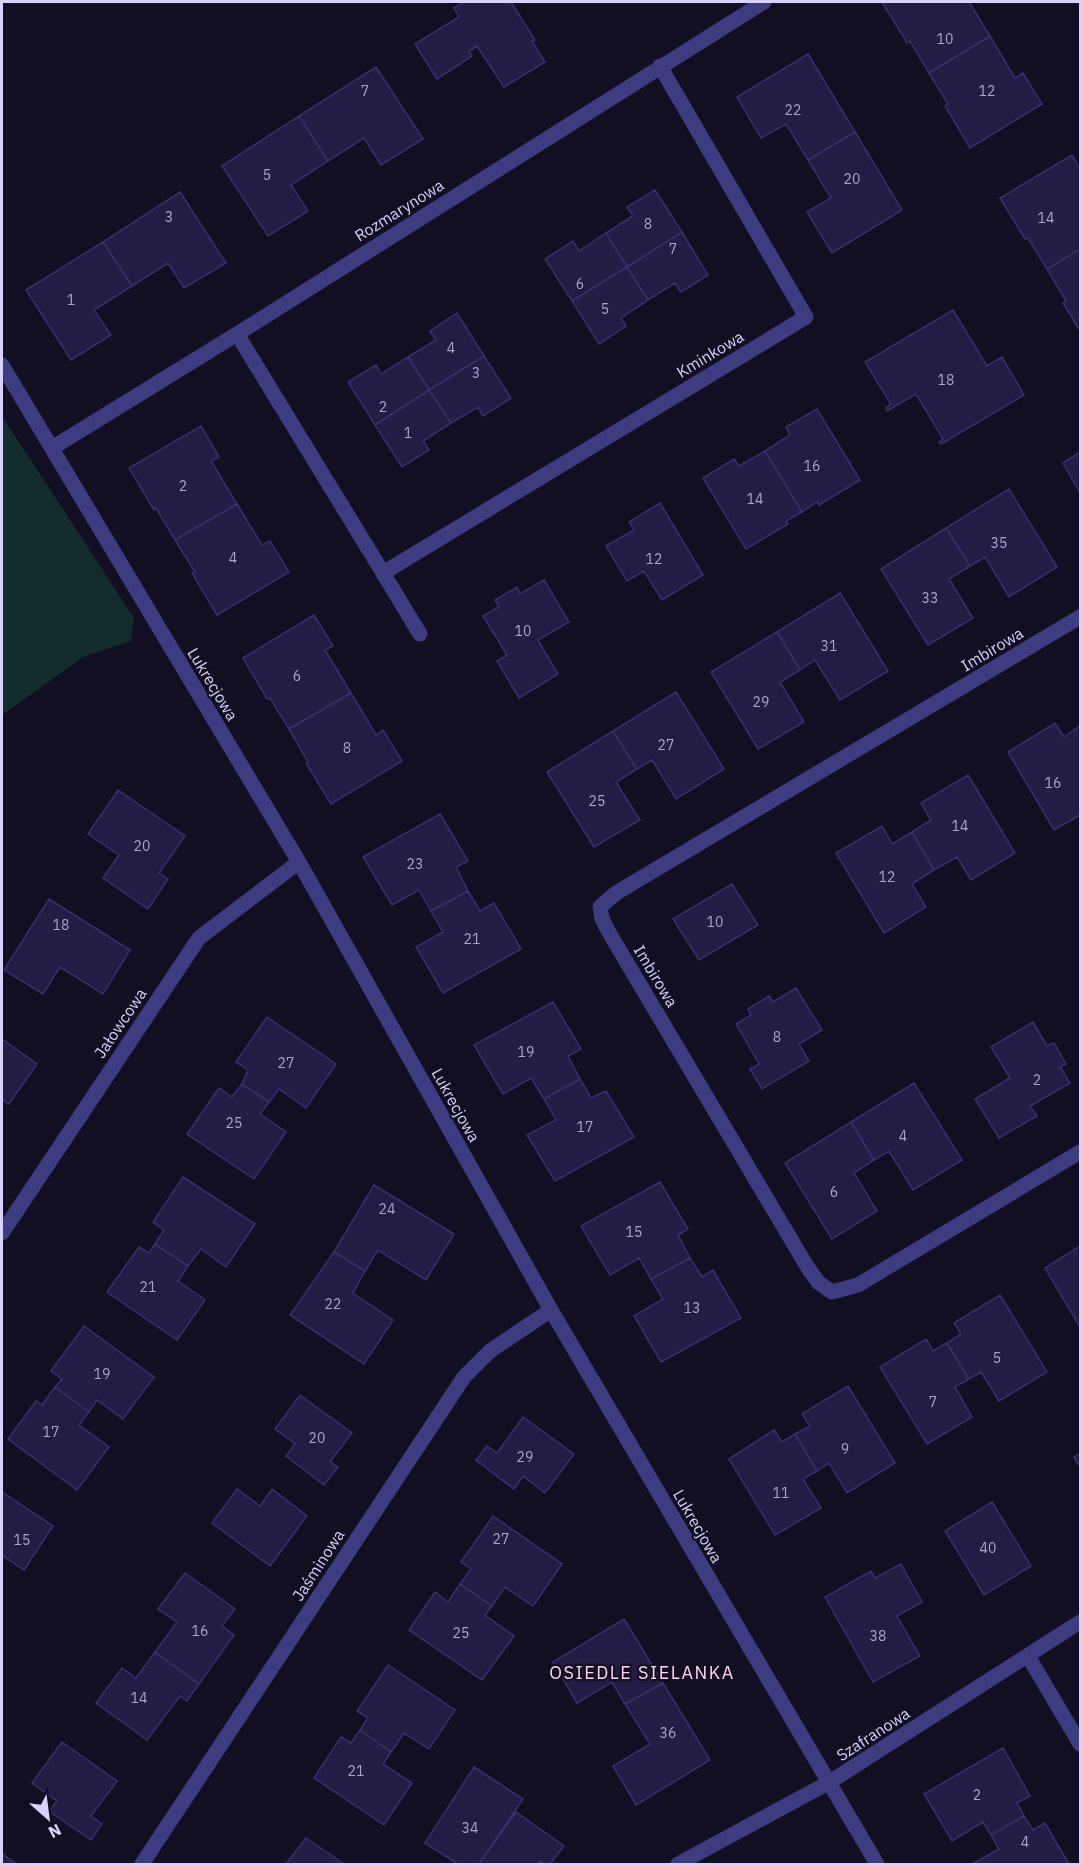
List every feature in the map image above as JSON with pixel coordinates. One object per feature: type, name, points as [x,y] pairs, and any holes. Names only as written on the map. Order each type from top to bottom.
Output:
[{"type":"street","name":"Rozmarynowa","points":[[52,448],[764,2]]},
{"type":"street","name":"Kminkowa","points":[[383,573],[806,317],[660,66]]},
{"type":"street","points":[[237,334],[420,634]]},
{"type":"street","name":"Lukrecjowa","points":[[2,365],[299,862],[551,1310],[877,1864]]},
{"type":"street","name":"Imbirowa","points":[[1080,617],[616,893],[600,907],[607,929],[808,1268],[819,1283],[832,1292],[858,1285],[1080,1152]]},
{"type":"street","name":"Jałowcowa","points":[[2,1233],[199,938],[299,862]]},
{"type":"street","name":"Jaśminowa","points":[[142,1864],[464,1377],[490,1351],[551,1310]]},
{"type":"street","name":"Szafranowa","points":[[678,1864],[828,1784],[1080,1622]]},
{"type":"street","points":[[1028,1656],[1080,1744]]},
{"type":"green space","points":[[2,416],[134,618],[131,641],[83,657],[2,715]]},
{"type":"building","points":[[464,2],[511,2],[535,40],[532,41],[545,62],[504,87],[477,46],[469,51],[472,56],[437,79],[415,44],[459,17],[454,8]]},
{"type":"building","points":[[882,2],[969,2],[990,36],[929,73],[910,41],[907,43]]},
{"type":"building","points":[[990,36],[1015,78],[1023,73],[1042,104],[970,148],[945,106],[948,104],[929,73]]},
{"type":"building","points":[[808,54],[855,132],[808,160],[786,124],[761,138],[737,97]]},
{"type":"building","points":[[376,67],[423,139],[381,165],[364,138],[328,161],[299,116]]},
{"type":"building","points":[[299,116],[328,161],[291,185],[308,211],[268,236],[222,166]]},
{"type":"building","points":[[855,132],[902,210],[832,253],[807,212],[831,198],[808,160]]},
{"type":"building","points":[[1072,155],[1080,169],[1080,249],[1047,269],[1000,198]]},
{"type":"building","points":[[655,190],[682,232],[627,267],[606,233],[633,216],[627,207]]},
{"type":"building","points":[[180,192],[226,263],[184,288],[168,263],[132,286],[103,242]]},
{"type":"building","points":[[682,232],[708,275],[681,292],[675,283],[648,300],[627,267]]},
{"type":"building","points":[[606,233],[627,267],[572,301],[545,259],[573,241],[579,251]]},
{"type":"building","points":[[103,242],[132,286],[94,310],[111,335],[71,360],[26,290]]},
{"type":"building","points":[[1080,249],[1080,331],[1063,303],[1066,301],[1047,269]]},
{"type":"building","points":[[627,267],[648,300],[621,318],[626,326],[599,344],[572,301]]},
{"type":"building","points":[[953,310],[987,366],[1002,357],[1024,395],[941,444],[939,442],[943,439],[916,394],[887,411],[886,408],[891,404],[865,362]]},
{"type":"building","points":[[457,313],[484,356],[429,390],[408,357],[436,340],[430,331]]},
{"type":"building","points":[[484,356],[511,398],[483,416],[478,407],[451,423],[429,390]]},
{"type":"building","points":[[408,357],[429,390],[375,425],[348,382],[376,365],[381,374]]},
{"type":"building","points":[[429,390],[451,423],[423,441],[429,450],[402,467],[375,425]]},
{"type":"building","points":[[817,409],[860,480],[819,505],[817,502],[802,512],[765,451],[790,435],[786,427]]},
{"type":"building","points":[[201,426],[219,457],[211,461],[237,504],[175,540],[129,468]]},
{"type":"building","points":[[765,451],[802,512],[786,521],[788,524],[746,549],[703,478],[734,459],[739,466]]},
{"type":"building","points":[[1080,452],[1080,493],[1063,463]]},
{"type":"building","points":[[1009,489],[1057,567],[1009,597],[985,557],[970,566],[946,528]]},
{"type":"building","points":[[660,503],[703,575],[662,600],[644,571],[627,581],[606,546],[634,530],[629,522]]},
{"type":"building","points":[[237,504],[262,545],[270,541],[289,572],[217,615],[192,573],[195,572],[175,540]]},
{"type":"building","points":[[946,528],[970,566],[949,579],[973,618],[928,645],[881,569]]},
{"type":"building","points":[[544,580],[569,622],[538,640],[558,674],[519,698],[497,661],[507,655],[483,616],[499,607],[495,600],[517,587],[520,594]]},
{"type":"building","points":[[840,593],[888,671],[840,700],[815,660],[800,670],[777,632]]},
{"type":"building","points":[[314,615],[333,646],[325,650],[351,693],[289,729],[270,698],[267,699],[243,658]]},
{"type":"building","points":[[777,632],[800,670],[780,682],[804,722],[758,749],[711,672]]},
{"type":"building","points":[[676,692],[724,769],[676,799],[652,760],[637,769],[613,731]]},
{"type":"building","points":[[351,693],[376,735],[383,730],[402,761],[331,804],[289,729]]},
{"type":"building","points":[[1055,723],[1064,737],[1080,726],[1080,815],[1054,830],[1008,752]]},
{"type":"building","points":[[613,731],[637,769],[616,782],[640,820],[594,847],[547,772]]},
{"type":"building","points":[[968,775],[1015,853],[971,880],[957,857],[934,870],[912,832],[931,820],[921,803]]},
{"type":"building","points":[[118,790],[185,836],[159,873],[168,879],[148,909],[103,878],[119,855],[88,834]]},
{"type":"building","points":[[440,814],[468,861],[456,867],[468,891],[431,911],[419,890],[392,905],[363,857]]},
{"type":"building","points":[[882,826],[892,844],[912,832],[934,870],[912,884],[926,907],[884,933],[836,853]]},
{"type":"building","points":[[732,884],[758,925],[699,960],[673,919]]},
{"type":"building","points":[[468,891],[480,911],[494,903],[521,949],[443,993],[416,947],[443,932],[431,911]]},
{"type":"building","points":[[49,899],[130,950],[103,994],[60,967],[43,994],[4,970]]},
{"type":"building","points":[[796,988],[822,1030],[799,1044],[809,1061],[762,1089],[750,1069],[759,1064],[736,1024],[751,1015],[748,1009],[769,996],[773,1002]]},
{"type":"building","points":[[553,1002],[581,1049],[568,1056],[580,1079],[544,1099],[531,1078],[503,1094],[474,1045]]},
{"type":"building","points":[[267,1017],[336,1064],[306,1108],[279,1089],[269,1102],[242,1084],[248,1070],[236,1062]]},
{"type":"building","points":[[1033,1022],[1047,1046],[1054,1043],[1066,1064],[1060,1067],[1070,1083],[1030,1106],[1037,1116],[999,1138],[975,1099],[1010,1078],[991,1047]]},
{"type":"building","points":[[2,1039],[37,1064],[9,1104],[2,1099]]},
{"type":"building","points":[[580,1079],[591,1098],[606,1091],[634,1137],[555,1181],[527,1135],[556,1120],[544,1099]]},
{"type":"building","points":[[914,1083],[962,1160],[913,1190],[889,1151],[874,1160],[851,1122]]},
{"type":"building","points":[[242,1084],[269,1102],[260,1114],[286,1132],[254,1179],[187,1134],[219,1088],[232,1097]]},
{"type":"building","points":[[851,1122],[874,1160],[854,1173],[877,1211],[832,1239],[785,1163]]},
{"type":"building","points":[[183,1177],[255,1224],[226,1267],[201,1249],[188,1266],[155,1244],[164,1230],[153,1222]]},
{"type":"building","points":[[660,1182],[688,1229],[678,1235],[690,1258],[651,1279],[639,1258],[610,1275],[581,1226]]},
{"type":"building","points":[[374,1185],[454,1234],[426,1280],[378,1250],[365,1271],[334,1252]]},
{"type":"building","points":[[155,1244],[188,1266],[178,1281],[205,1300],[177,1340],[107,1292],[139,1247],[149,1253]]},
{"type":"building","points":[[1080,1246],[1080,1327],[1045,1268]]},
{"type":"building","points":[[334,1252],[365,1271],[353,1293],[393,1320],[364,1364],[290,1315]]},
{"type":"building","points":[[690,1258],[702,1277],[713,1270],[741,1318],[661,1362],[634,1316],[663,1299],[651,1279]]},
{"type":"building","points":[[1000,1295],[1047,1372],[999,1401],[981,1372],[969,1379],[947,1343],[961,1334],[954,1323]]},
{"type":"building","points":[[84,1326],[154,1377],[123,1419],[97,1400],[89,1412],[55,1387],[62,1379],[51,1371]]},
{"type":"building","points":[[926,1339],[933,1351],[947,1343],[969,1379],[955,1387],[972,1417],[927,1444],[880,1367]]},
{"type":"building","points":[[848,1386],[895,1463],[847,1493],[829,1463],[817,1471],[795,1434],[810,1426],[802,1414]]},
{"type":"building","points":[[55,1387],[89,1412],[79,1425],[109,1447],[77,1490],[8,1439],[36,1401],[42,1405]]},
{"type":"building","points":[[300,1395],[352,1433],[330,1462],[338,1467],[324,1485],[286,1456],[295,1444],[275,1429]]},
{"type":"building","points":[[523,1417],[574,1454],[545,1493],[523,1476],[514,1489],[476,1460],[487,1446],[497,1453]]},
{"type":"building","points":[[774,1430],[782,1442],[795,1434],[817,1471],[803,1479],[821,1508],[775,1535],[729,1459]]},
{"type":"building","points":[[1080,1454],[1080,1467],[1074,1457]]},
{"type":"building","points":[[237,1489],[260,1506],[272,1489],[307,1516],[270,1566],[212,1523]]},
{"type":"building","points":[[2,1492],[53,1526],[24,1570],[2,1555]]},
{"type":"building","points":[[992,1502],[1031,1566],[984,1595],[945,1531]]},
{"type":"building","points":[[493,1516],[562,1564],[533,1606],[505,1587],[492,1606],[460,1584],[471,1569],[461,1562]]},
{"type":"building","points":[[901,1564],[922,1602],[897,1616],[920,1656],[873,1682],[825,1597],[871,1571],[875,1578]]},
{"type":"building","points":[[185,1573],[235,1609],[222,1626],[234,1635],[199,1684],[155,1652],[177,1622],[158,1609]]},
{"type":"building","points":[[460,1584],[492,1606],[485,1615],[514,1636],[482,1680],[409,1630],[435,1592],[448,1602]]},
{"type":"building","points":[[624,1619],[663,1683],[625,1704],[612,1682],[577,1703],[553,1662]]},
{"type":"building","points":[[155,1652],[199,1684],[187,1701],[180,1696],[147,1740],[96,1703],[122,1668],[136,1678]]},
{"type":"building","points":[[388,1665],[455,1710],[429,1749],[404,1733],[391,1752],[360,1730],[368,1718],[357,1711]]},
{"type":"building","points":[[663,1683],[710,1760],[636,1805],[613,1766],[650,1744],[625,1704]]},
{"type":"building","points":[[360,1730],[391,1752],[383,1764],[412,1783],[384,1825],[314,1778],[341,1737],[351,1743]]},
{"type":"building","points":[[62,1742],[117,1781],[91,1816],[102,1824],[91,1840],[49,1811],[57,1801],[32,1783]]},
{"type":"building","points":[[1003,1748],[1030,1796],[1017,1803],[1024,1816],[991,1835],[983,1822],[952,1841],[924,1794]]},
{"type":"building","points":[[474,1767],[523,1799],[479,1864],[458,1864],[425,1843]]},
{"type":"building","points":[[516,1812],[564,1846],[550,1864],[540,1861],[538,1864],[479,1864]]},
{"type":"building","points":[[1024,1816],[1033,1830],[1045,1823],[1069,1864],[972,1864],[999,1849],[991,1835]]},
{"type":"building","points":[[306,1838],[344,1864],[286,1864]]},
{"type":"building","points":[[2,1853],[16,1864],[2,1864]]},
{"type":"district","name":"OSIEDLE SIELANKA","points":[[642,1673]]}]
